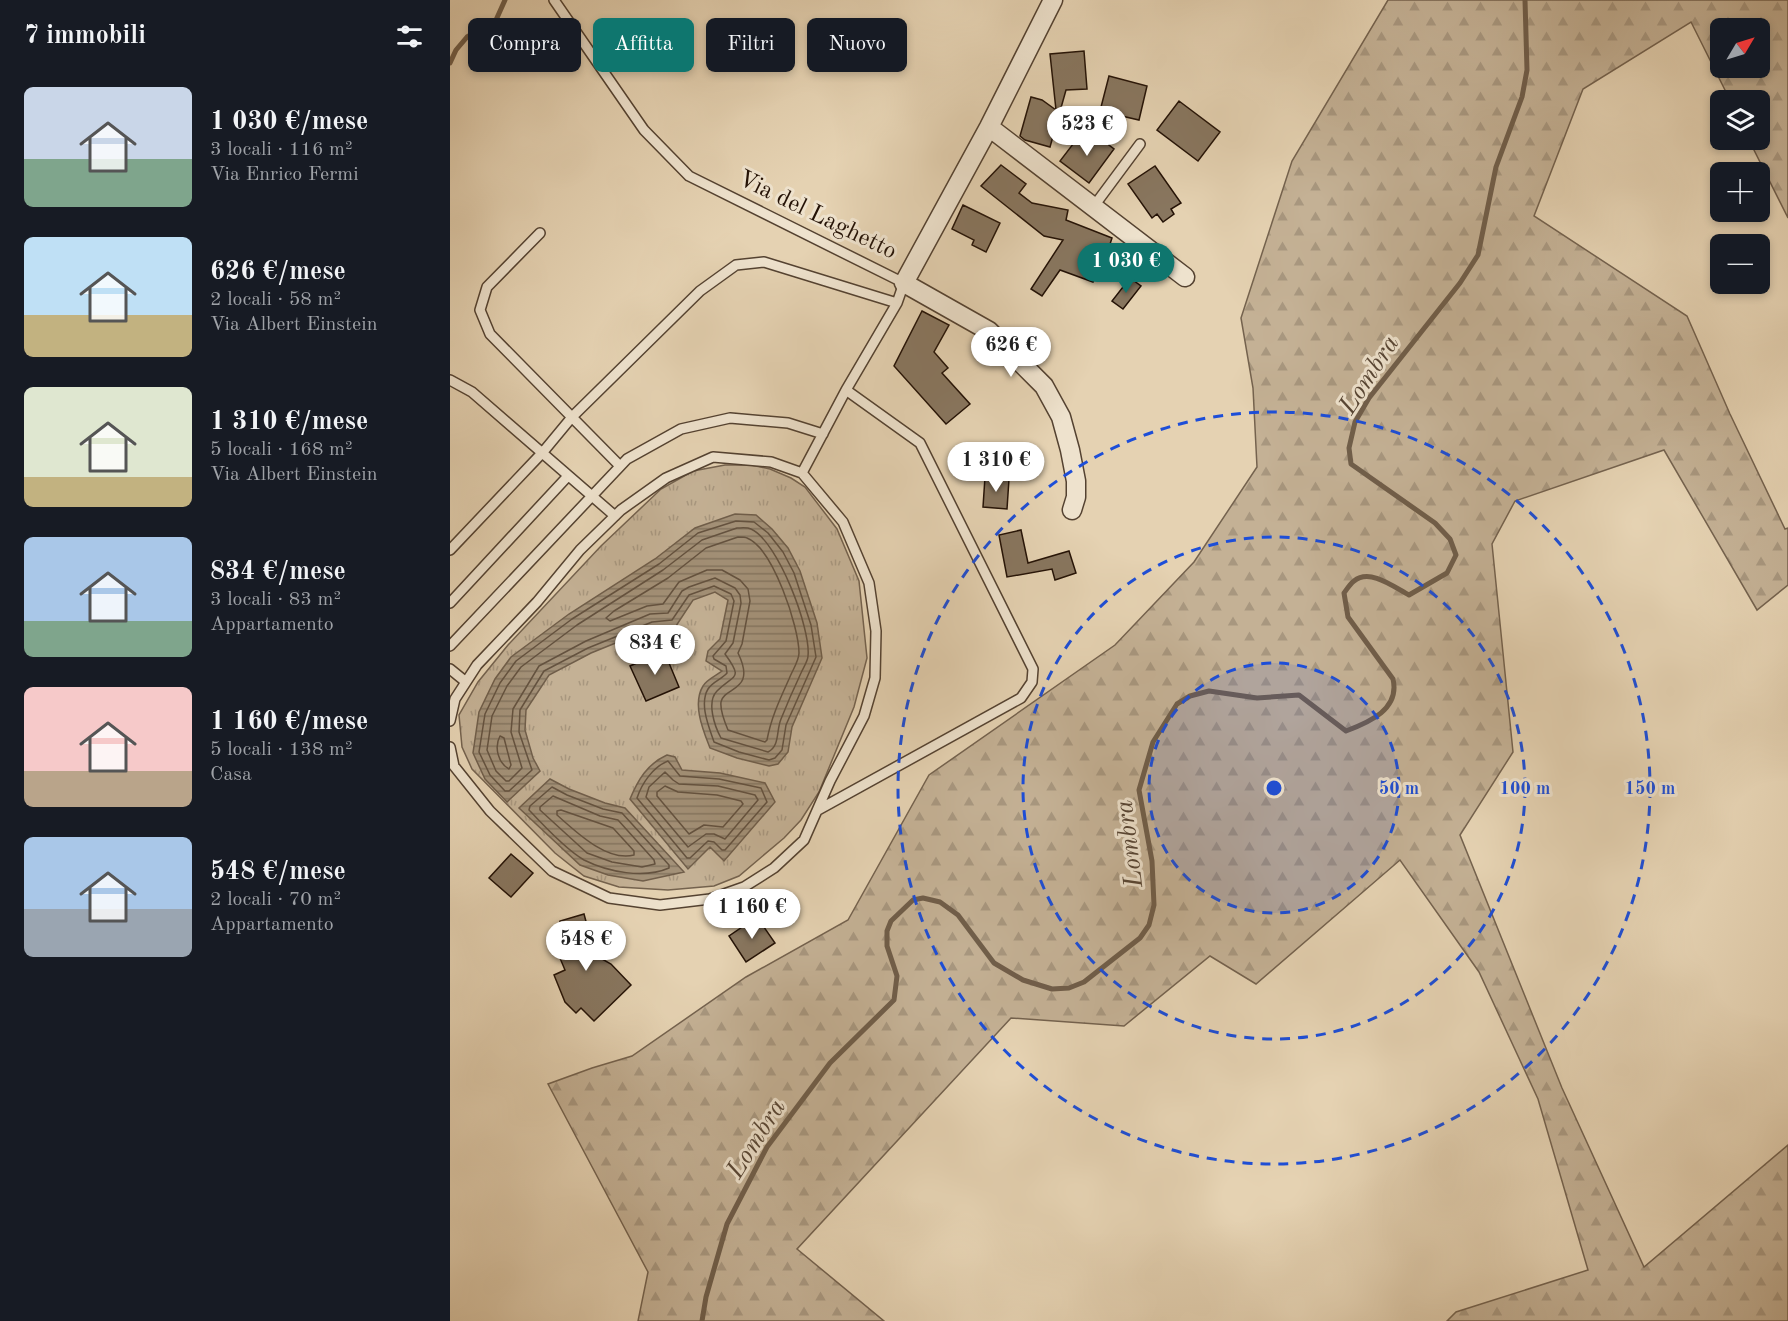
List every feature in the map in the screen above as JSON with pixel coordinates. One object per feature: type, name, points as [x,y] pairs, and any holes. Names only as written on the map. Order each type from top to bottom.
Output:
[{"type":"street","name":"Via del Laghetto","points":[[904,283],[989,126],[1053,0]]},
{"type":"street","points":[[989,126],[1185,277]]},
{"type":"street","points":[[904,283],[989,331],[1044,386],[1061,417],[1070,450],[1076,481],[1076,497],[1072,510]]},
{"type":"lane","name":"Via del Laghetto","points":[[554,0],[644,130],[689,176],[904,283]]},
{"type":"lane","points":[[1094,206],[1140,144]]},
{"type":"lane","points":[[540,233],[487,287],[480,310],[490,334],[620,466]]},
{"type":"lane","points":[[450,550],[543,452],[572,417],[700,291],[736,265],[764,262],[897,303]]},
{"type":"lane","points":[[802,473],[846,390],[897,303],[904,283]]},
{"type":"lane","points":[[450,380],[472,392],[615,516]]},
{"type":"lane","points":[[818,810],[1022,698],[1032,682],[1033,669],[920,443],[846,390]]},
{"type":"lane","points":[[450,646],[627,459],[681,429],[730,418],[788,423],[823,434]]},
{"type":"lane","points":[[450,721],[455,699],[477,665],[537,602],[580,550],[615,516],[666,478],[713,457],[771,462],[802,473],[843,522],[869,583],[876,631],[875,678],[864,716],[804,840],[774,868],[744,887],[710,899],[660,905],[609,898],[552,871],[490,811],[454,766],[450,747]]},
{"type":"lane","points":[[450,603],[568,476]]},
{"type":"lane","points":[[450,669],[466,682]]},
{"type":"green space","points":[[1388,0],[1788,0],[1788,218],[1770,182],[1770,162],[1760,162],[1754,150],[1770,150],[1770,90],[1725,90],[1719,78],[1770,78],[1770,18],[1710,18],[1710,60],[1691,22],[1583,89],[1534,216],[1687,316],[1730,414],[1785,529],[1788,528],[1788,585],[1757,610],[1664,450],[1515,501],[1492,544],[1513,752],[1460,835],[1562,1088],[1644,1267],[1788,1145],[1788,1321],[1447,1321],[1456,1312],[1588,1270],[1538,1099],[1479,972],[1400,860],[1256,984],[1210,956],[1124,1026],[1011,1018],[797,1249],[884,1321],[638,1321],[648,1272],[548,1084],[632,1056],[746,977],[848,920],[929,775],[1115,645],[1194,562],[1257,467],[1253,388],[1241,318],[1292,161]]},
{"type":"green space","points":[[725,465],[751,465],[770,469],[791,478],[805,487],[837,529],[859,581],[867,658],[854,707],[819,792],[801,820],[784,838],[739,876],[714,886],[668,890],[619,887],[584,876],[555,853],[472,769],[462,747],[459,715],[478,682],[508,645],[601,546],[661,489],[693,471]]},
{"type":"water","points":[[735,514],[756,515],[788,548],[800,571],[817,623],[822,658],[792,727],[788,752],[778,764],[769,766],[710,748],[704,733],[698,701],[704,684],[722,671],[706,661],[708,651],[720,639],[728,600],[715,592],[693,600],[676,626],[655,627],[591,653],[549,675],[526,710],[525,730],[533,758],[540,771],[507,802],[485,779],[473,753],[479,712],[495,679],[511,657],[569,614],[655,559],[695,528]]},
{"type":"water","points":[[667,755],[675,757],[682,770],[720,773],[765,783],[775,802],[724,861],[710,847],[688,869],[630,799],[644,773]]},
{"type":"water","points":[[550,779],[605,803],[625,808],[684,872],[643,881],[608,875],[580,865],[519,808]]},
{"type":"building","points":[[1084,51],[1087,89],[1066,90],[1050,147],[1025,140],[1020,136],[1031,97],[1042,100],[1056,110],[1050,54]]},
{"type":"building","points":[[1109,76],[1147,86],[1139,120],[1100,111]]},
{"type":"building","points":[[1179,101],[1220,132],[1198,161],[1157,130]]},
{"type":"building","points":[[1083,131],[1091,138],[1092,145],[1093,139],[1098,143],[1101,139],[1114,149],[1089,183],[1060,161]]},
{"type":"building","points":[[1001,165],[1026,184],[1019,193],[1032,203],[1068,210],[1066,220],[1112,238],[1099,278],[1095,278],[1093,282],[1060,270],[1042,296],[1031,289],[1063,240],[1044,236],[981,186]]},
{"type":"building","points":[[1155,166],[1181,203],[1171,209],[1174,214],[1163,222],[1157,214],[1152,218],[1128,184]]},
{"type":"building","points":[[963,205],[1000,223],[986,252],[972,245],[974,240],[952,229]]},
{"type":"building","points":[[1130,278],[1141,286],[1123,309],[1112,301]]},
{"type":"building","points":[[922,311],[949,325],[934,352],[948,368],[942,373],[970,404],[946,424],[894,366]]},
{"type":"building","points":[[985,477],[1009,479],[1007,509],[983,507]]},
{"type":"building","points":[[1021,530],[1028,563],[1069,551],[1076,573],[1055,580],[1052,569],[1007,577],[999,535]]},
{"type":"building","points":[[664,651],[679,687],[646,701],[630,666]]},
{"type":"building","points":[[511,854],[533,873],[511,897],[489,878]]},
{"type":"building","points":[[584,914],[595,955],[611,964],[631,985],[594,1021],[581,1008],[576,1013],[565,1002],[554,975],[565,970],[557,951],[564,948],[558,933],[560,921]]},
{"type":"building","points":[[757,917],[775,943],[746,962],[729,936]]},
{"type":"waterway","points":[[450,63],[456,50],[467,37],[496,20],[505,0]]},
{"type":"waterway","name":"Lombra","points":[[702,1321],[706,1297],[727,1224],[767,1147],[830,1063],[894,1000],[897,976],[887,946],[887,931],[891,921],[913,900],[923,898],[940,902],[958,915],[994,963],[1023,980],[1052,989],[1069,988],[1084,982],[1140,938],[1149,925],[1154,905],[1152,861],[1139,790],[1153,742],[1177,704],[1190,696],[1209,691],[1257,698],[1299,695],[1346,731],[1373,719],[1388,706],[1394,689],[1393,679],[1348,617],[1344,593],[1354,581],[1367,577],[1382,580],[1409,595],[1447,573],[1456,555],[1450,539],[1435,523],[1351,464],[1349,448],[1355,422],[1369,398],[1460,283],[1478,255],[1496,167],[1522,97],[1527,70],[1525,0]]}]
